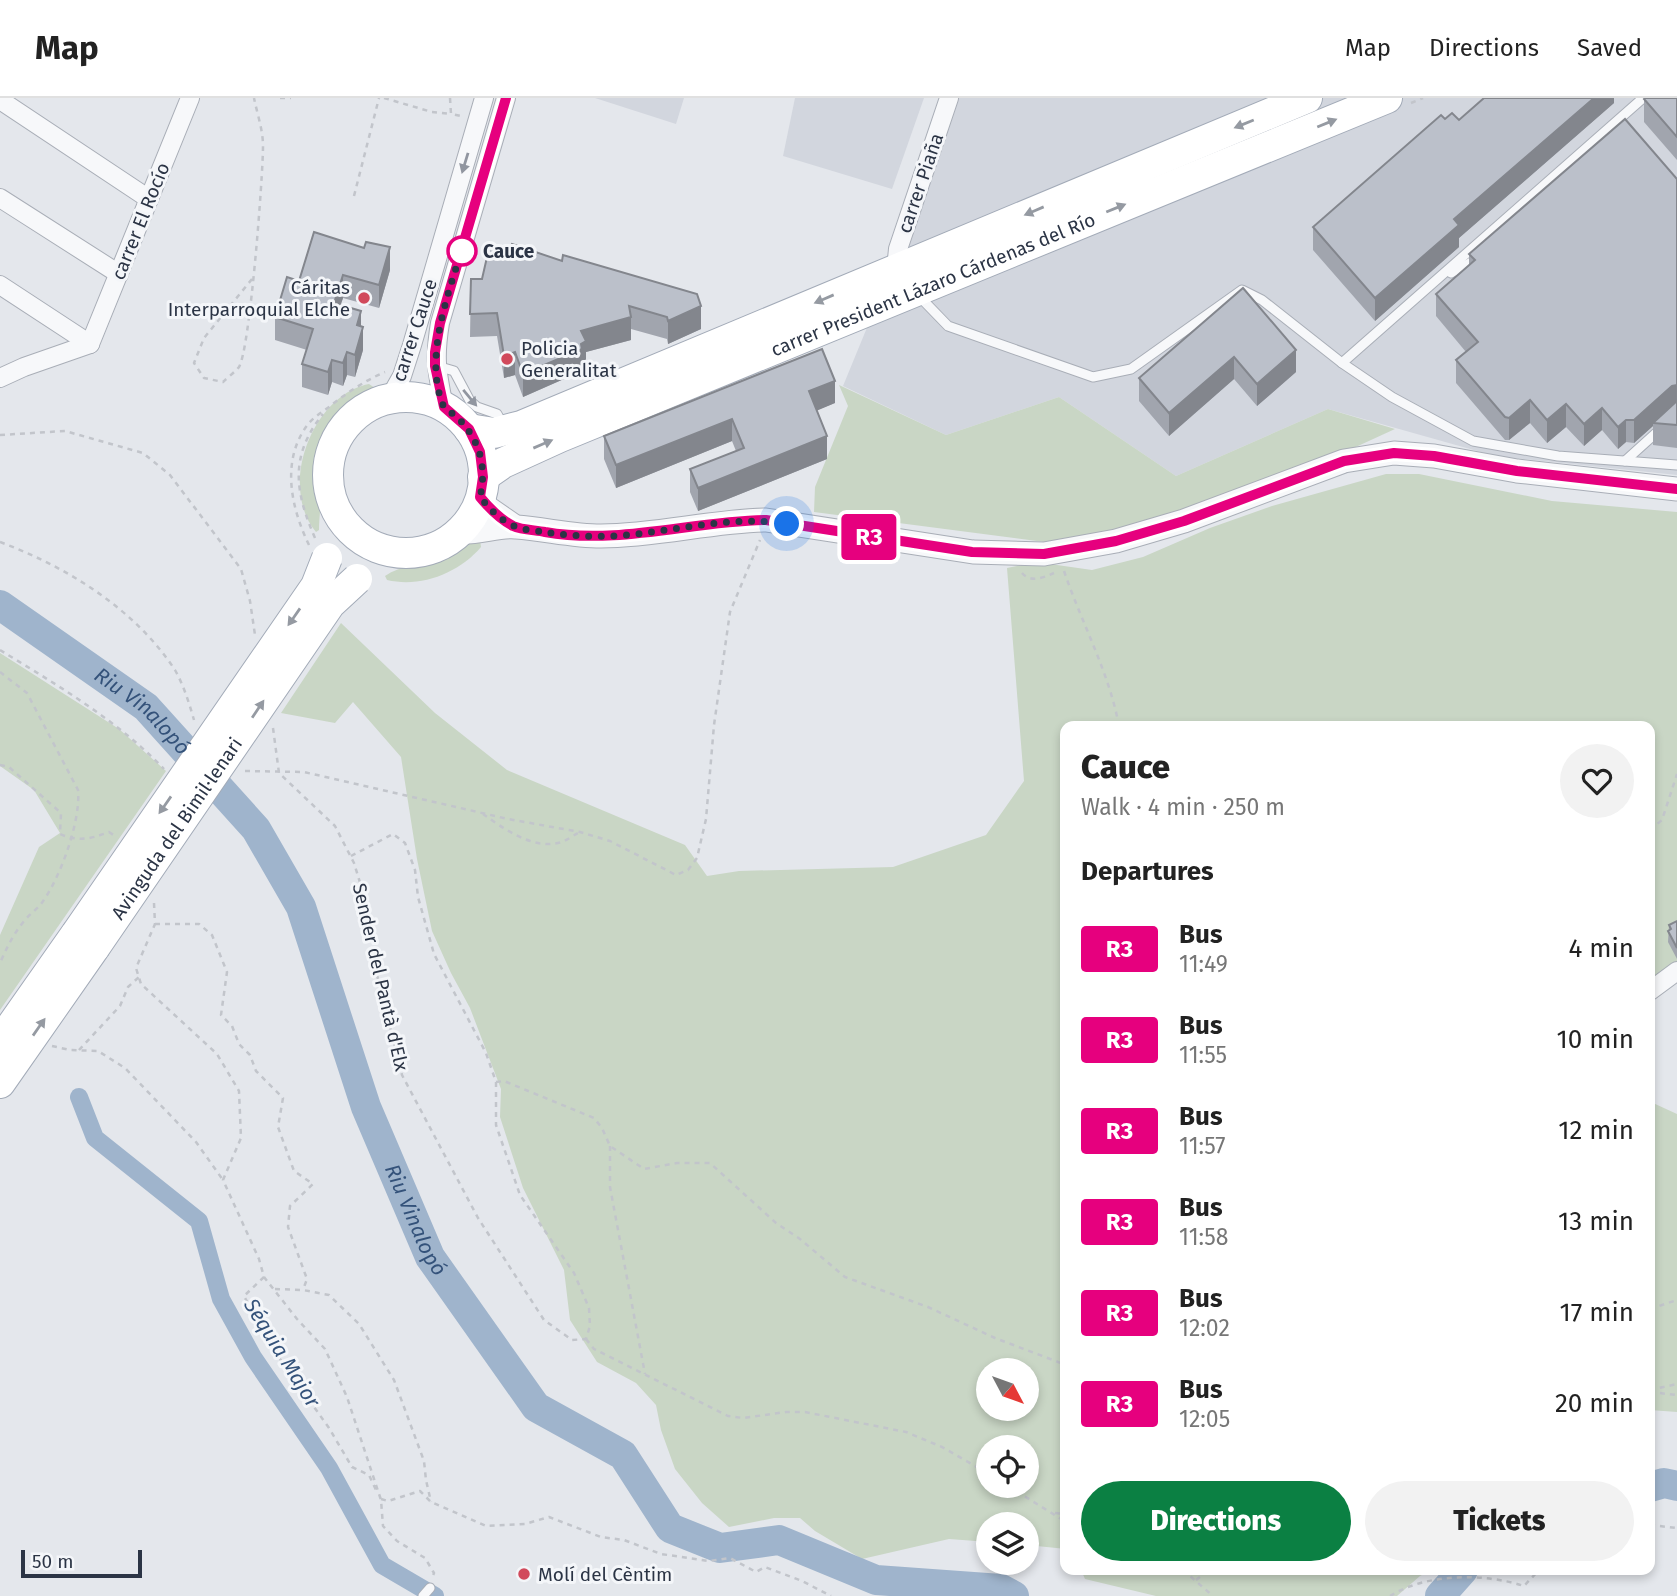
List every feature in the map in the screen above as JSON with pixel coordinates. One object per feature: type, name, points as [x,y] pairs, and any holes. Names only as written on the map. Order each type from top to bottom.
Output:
[{"type":"main road","name":"carrer President Lázaro Cárdenas del Río","points":[[482,487],[503,463],[1307,98]]},
{"type":"main road","name":"carrer President Lázaro Cárdenas del Río","points":[[469,429],[494,432],[506,430],[1387,98]]},
{"type":"main road","points":[[411,398],[444,407],[469,429],[480,452],[482,487],[467,522],[458,532],[433,548],[405,553],[380,549],[358,537],[341,518],[329,490],[331,454],[338,437],[348,422],[362,411],[389,399],[411,398]]},
{"type":"main road","name":"Avinguda del Bimil·lenari","points":[[0,1083],[85,941],[316,586],[319,551],[335,507]]},
{"type":"main road","name":"Avinguda del Bimil·lenari","points":[[0,1042],[85,941],[330,604],[357,579],[405,553]]},
{"type":"street","name":"carrer El Rocío","points":[[90,344],[190,98]]},
{"type":"street","name":"carrer Cauce","points":[[389,399],[402,376],[484,98]]},
{"type":"street","name":"carrer Cauce","points":[[444,407],[435,366],[440,323],[506,98]]},
{"type":"street","name":"carrer Piaña","points":[[905,280],[898,249],[949,98]]},
{"type":"street","points":[[0,100],[149,199]]},
{"type":"street","points":[[0,198],[119,274]]},
{"type":"street","points":[[0,285],[90,344]]},
{"type":"street","points":[[0,378],[90,344]]},
{"type":"street","points":[[458,532],[514,526],[558,534],[601,536],[766,520],[972,552],[1044,554],[1116,541],[1184,521],[1344,461],[1394,453],[1434,456],[1517,471],[1677,489]]},
{"type":"street","points":[[482,487],[488,508],[514,526]]},
{"type":"street","points":[[1655,986],[1677,971]]},
{"type":"lane","points":[[1342,363],[1643,98]]},
{"type":"lane","points":[[1437,280],[1483,256]]},
{"type":"lane","points":[[905,280],[948,326],[1093,377],[1131,369],[1242,290],[1262,300],[1342,363],[1392,397],[1473,441],[1558,456],[1677,465]]},
{"type":"lane","points":[[435,366],[454,371],[470,401],[477,407],[501,417],[506,430]]},
{"type":"lane","points":[[1625,461],[1677,414]]},
{"type":"lane","points":[[422,1596],[430,1588]]},
{"type":"path","points":[[252,279],[204,338],[194,363],[204,378],[223,382],[240,365],[246,337],[252,279],[263,144],[254,98]]},
{"type":"path","points":[[280,98],[291,98]]},
{"type":"path","points":[[354,196],[379,98]]},
{"type":"path","points":[[384,98],[477,121]]},
{"type":"path","points":[[450,98],[451,114]]},
{"type":"path","points":[[319,551],[302,529],[292,499],[292,461],[311,421],[357,387],[385,372],[390,364]]},
{"type":"path","points":[[319,551],[301,503],[298,475],[303,446],[327,409]]},
{"type":"path","points":[[0,435],[65,431],[143,453],[161,467],[199,510],[241,569],[256,638]]},
{"type":"path","points":[[245,771],[304,772],[580,832],[610,841],[676,875],[688,870],[697,858],[706,819],[714,725],[730,611],[766,520]]},
{"type":"path","points":[[0,542],[35,555],[69,573],[135,621],[174,669],[187,696],[196,726]]},
{"type":"path","points":[[1015,553],[1023,575],[1028,579],[1063,569],[1103,667],[1118,721]]},
{"type":"path","points":[[0,650],[54,683],[119,729],[166,771]]},
{"type":"path","points":[[0,672],[27,693],[78,790],[79,806],[58,872],[41,904],[12,938],[0,963]]},
{"type":"path","points":[[271,719],[279,773]]},
{"type":"path","points":[[0,765],[9,767],[61,813],[60,834],[70,838],[91,839],[109,832],[117,838]]},
{"type":"path","name":"Sender del Pantà d'Elx","points":[[279,773],[335,826],[351,856],[369,912],[377,975],[402,1075],[478,1218],[544,1320],[572,1340],[586,1339],[594,1349],[728,1416],[743,1418],[805,1412],[906,1432],[942,1447],[976,1467]]},
{"type":"path","points":[[1655,826],[1662,820],[1677,774]]},
{"type":"path","points":[[480,812],[506,830],[534,842],[558,843],[580,832]]},
{"type":"path","points":[[351,856],[393,834],[405,843],[415,870],[418,897],[434,954],[485,1053],[496,1082],[496,1125],[520,1195],[574,1273],[589,1308],[590,1326],[586,1339]]},
{"type":"path","points":[[154,901],[155,924],[136,968],[141,984],[217,1054],[239,1091],[241,1138],[223,1180]]},
{"type":"path","points":[[155,924],[199,924],[212,935],[227,972],[221,1015],[232,1026],[239,1044],[250,1055],[256,1071],[283,1098],[278,1127],[294,1171],[313,1184],[290,1206],[288,1227],[307,1279],[303,1290]]},
{"type":"path","points":[[79,1051],[120,1006],[128,987],[139,977]]},
{"type":"path","points":[[43,1044],[79,1051],[98,1051],[125,1068],[196,1142],[223,1180],[259,1259],[264,1277],[325,1349],[347,1397],[381,1500],[383,1526],[397,1541],[425,1558],[433,1573],[430,1588]]},
{"type":"path","points":[[496,1082],[504,1081],[594,1118],[602,1128],[610,1146],[610,1187],[646,1375]]},
{"type":"path","points":[[610,1146],[644,1169],[677,1163],[710,1163],[776,1223],[800,1239],[845,1278],[928,1307],[995,1338],[1060,1363]]},
{"type":"path","points":[[264,1277],[244,1296],[270,1345],[329,1428],[352,1467],[369,1475],[381,1500]]},
{"type":"path","points":[[275,1289],[329,1295],[359,1324],[394,1380],[424,1461],[431,1502]]},
{"type":"path","points":[[1655,1307],[1677,1300]]},
{"type":"path","points":[[1655,1390],[1677,1384]]},
{"type":"path","points":[[1655,1392],[1677,1395]]},
{"type":"path","points":[[381,1500],[388,1501],[420,1491],[431,1502],[486,1525],[525,1524],[549,1517],[601,1537],[624,1540],[662,1554],[709,1561],[730,1558],[756,1572],[765,1567],[831,1596]]},
{"type":"path","points":[[1029,1498],[1060,1517]]},
{"type":"path","points":[[1055,1513],[1060,1513]]},
{"type":"path","points":[[1655,1526],[1677,1528]]},
{"type":"path","points":[[1190,1575],[1213,1596]]},
{"type":"path","points":[[1196,1580],[1202,1575]]},
{"type":"path","points":[[1390,1596],[1403,1588],[1469,1576],[1502,1579],[1524,1586],[1534,1575]]},
{"type":"shaded area","points":[[595,98],[684,98],[676,124]]},
{"type":"shaded area","points":[[795,98],[924,98],[892,189],[783,156]]},
{"type":"shaded area","points":[[955,98],[1677,98],[1677,475],[1495,456],[1328,409],[1176,476],[1059,397],[946,435],[843,386],[910,223]]},
{"type":"green space","points":[[369,384],[378,390],[343,415],[327,438],[322,451],[318,480],[319,530],[316,532],[305,513],[300,491],[301,468],[307,445],[317,424],[331,405],[349,392]]},
{"type":"green space","points":[[839,385],[946,435],[1059,397],[1176,476],[1328,409],[1395,429],[1238,501],[1052,543],[814,512],[815,487],[848,406]]},
{"type":"green space","points":[[1386,474],[1419,474],[1552,501],[1677,512],[1677,963],[1655,978],[1655,721],[1060,721],[1060,1548],[1039,1546],[1039,1512],[976,1512],[976,1541],[949,1539],[862,1559],[815,1531],[800,1518],[774,1518],[729,1527],[702,1503],[675,1469],[661,1430],[656,1405],[636,1383],[597,1362],[570,1320],[564,1270],[523,1188],[500,1117],[501,1089],[470,1008],[432,931],[417,859],[401,757],[353,702],[335,723],[281,713],[341,623],[435,713],[507,770],[685,845],[707,876],[739,871],[893,867],[986,835],[1024,781],[1007,568],[1036,562],[1092,570],[1143,557],[1210,528],[1272,506]]},
{"type":"green space","points":[[480,540],[481,547],[472,556],[451,571],[438,576],[400,582],[387,580],[385,576],[439,558]]},
{"type":"green space","points":[[0,653],[119,729],[166,771],[0,1010],[0,935],[39,847],[60,833],[34,790],[0,766]]},
{"type":"green space","points":[[1655,1104],[1677,1114],[1677,1412],[1655,1410]]},
{"type":"green space","points":[[1083,1575],[1422,1575],[1397,1596],[1156,1596],[1085,1579]]},
{"type":"building","points":[[1484,98],[1594,98],[1454,219],[1459,225],[1375,298],[1313,227],[1441,115],[1445,119],[1452,113],[1459,120]]},
{"type":"building","points":[[1677,98],[1677,137],[1644,99]]},
{"type":"building","points":[[1625,119],[1677,179],[1677,385],[1672,386],[1634,420],[1626,420],[1618,427],[1602,408],[1584,424],[1566,404],[1547,420],[1530,400],[1509,418],[1505,417],[1456,360],[1478,342],[1436,294],[1475,260],[1469,254]]},
{"type":"building","points":[[314,232],[364,248],[366,242],[390,247],[379,285],[343,275],[334,303],[361,311],[357,325],[363,327],[355,355],[347,352],[343,363],[332,360],[328,372],[302,364],[313,329],[275,317],[287,277],[299,281]]},
{"type":"building","points":[[490,244],[509,250],[512,244],[562,261],[563,255],[697,294],[701,306],[668,321],[667,317],[629,306],[631,317],[581,331],[586,341],[581,344],[582,349],[523,374],[515,352],[504,356],[497,313],[470,314],[471,279],[482,279]]},
{"type":"building","points":[[1243,288],[1296,350],[1257,384],[1234,357],[1169,413],[1139,378]]},
{"type":"building","points":[[822,349],[835,381],[809,391],[827,436],[698,488],[690,469],[744,448],[732,419],[616,465],[604,436]]},
{"type":"building","points":[[1677,401],[1677,425],[1653,423]]},
{"type":"building","points":[[1677,921],[1677,948],[1668,931],[1671,929],[1669,925]]},
{"type":"waterway","name":"Riu Vinalopó","points":[[0,605],[146,707],[256,829],[301,907],[366,1107],[430,1257],[536,1407],[623,1455],[670,1528],[720,1548],[779,1540],[876,1580],[1001,1589],[1014,1596]]},
{"type":"waterway","name":"Séquia Major","points":[[79,1097],[95,1138],[199,1221],[221,1299],[253,1357],[329,1468],[382,1565],[435,1596]]},
{"type":"waterway","name":"Riu Vinalopó","points":[[1655,1486],[1664,1483],[1677,1486]]},
{"type":"waterway","name":"Riu Vinalopó","points":[[1440,1596],[1459,1575]]},
{"type":"bus line","name":"R3","points":[[506,98],[440,323],[435,366],[444,407],[469,429],[480,452],[483,477],[480,497],[488,508],[514,526],[558,534],[601,536],[766,520],[972,552],[1044,554],[1116,541],[1184,521],[1344,461],[1394,453],[1434,456],[1517,471],[1623,485],[1677,489]]},
{"type":"place","name":"Cauce","points":[[462,251]]},
{"type":"place","name":"Cáritas Interparroquial Elche","points":[[364,298]]},
{"type":"place","name":"Policia Generalitat","points":[[507,359]]},
{"type":"place","name":"Molí del Cèntim","points":[[524,1574]]},
{"type":"route","points":[[462,251],[464,242],[440,323],[435,366],[444,407],[469,429],[480,452],[483,477],[480,497],[488,508],[514,526],[558,534],[642,534],[738,521],[766,520],[787,524]]}]
